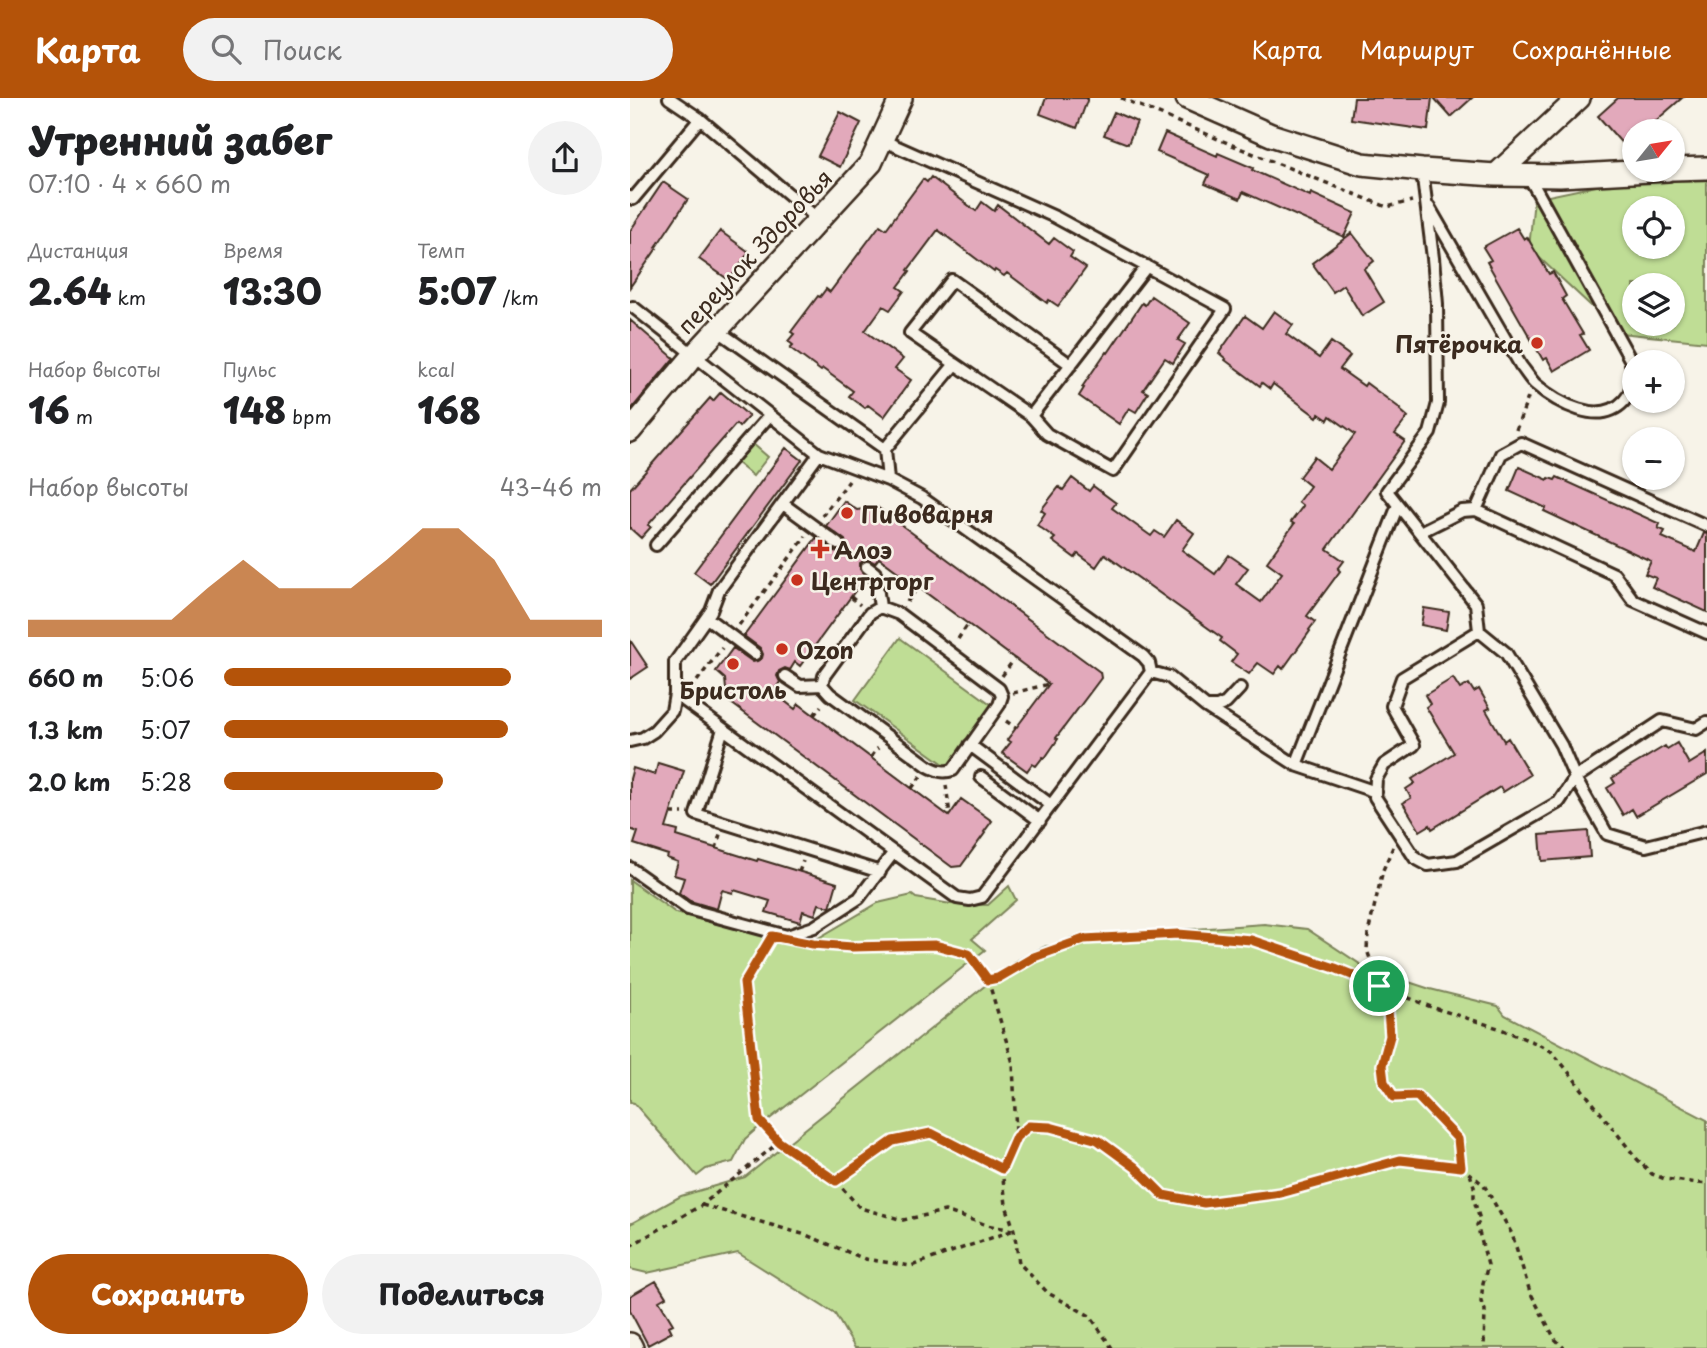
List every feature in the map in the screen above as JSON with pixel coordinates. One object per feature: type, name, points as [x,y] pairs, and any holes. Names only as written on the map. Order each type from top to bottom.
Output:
[{"type":"street","name":"переулок Здоровья","points":[[630,431],[695,354],[871,163],[901,98]]},
{"type":"street","points":[[1187,98],[1271,135],[1362,164],[1496,175],[1560,176],[1622,173]]},
{"type":"street","points":[[1496,175],[1579,98]]},
{"type":"street","points":[[1685,169],[1707,168]]},
{"type":"lane","points":[[669,98],[700,118],[818,219]]},
{"type":"lane","points":[[630,197],[633,199],[700,118]]},
{"type":"lane","points":[[882,140],[1055,217],[1225,309],[1113,471],[1047,434],[1031,416],[910,332],[952,280],[1071,365]]},
{"type":"lane","points":[[1422,170],[1437,304],[1438,403],[1430,433],[1387,491],[1476,604],[1479,631],[1506,653],[1561,745],[1575,778],[1607,834],[1646,846],[1707,831]]},
{"type":"lane","points":[[1426,200],[1521,366],[1534,383],[1557,399],[1593,414],[1615,409],[1627,399],[1632,384],[1633,370],[1630,359],[1528,175]]},
{"type":"lane","points":[[1031,416],[1147,266]]},
{"type":"lane","points":[[633,307],[819,454],[888,480],[922,498],[1143,656],[1149,663],[1151,672],[982,897],[970,900],[957,898],[679,696]]},
{"type":"lane","points":[[717,330],[885,449]]},
{"type":"lane","points":[[888,480],[885,449],[955,364]]},
{"type":"lane","points":[[656,545],[769,416]]},
{"type":"lane","points":[[1476,510],[1502,454],[1521,443],[1707,526]]},
{"type":"lane","points":[[630,741],[643,738],[654,731],[672,711],[679,696],[675,662],[711,611],[719,590],[819,454]]},
{"type":"lane","points":[[783,504],[838,544]]},
{"type":"lane","points":[[1296,765],[1398,505]]},
{"type":"lane","points":[[1420,532],[1462,511],[1476,510],[1614,574],[1633,600],[1707,633]]},
{"type":"lane","points":[[867,567],[875,573],[880,607]]},
{"type":"lane","points":[[822,685],[830,694],[928,766],[944,773],[953,770],[999,705],[1002,696],[999,689],[899,614],[880,607]]},
{"type":"lane","points":[[822,685],[824,676],[870,613],[880,607]]},
{"type":"lane","points":[[706,618],[755,654]]},
{"type":"lane","points":[[1479,631],[1402,678],[1392,706],[1414,745],[1384,765],[1376,779],[1375,797],[1415,858],[1428,865],[1457,861],[1559,802],[1575,778],[1662,721],[1696,729],[1707,722]]},
{"type":"lane","points":[[1151,672],[1169,677],[1206,707],[1296,765],[1376,792]]},
{"type":"lane","points":[[785,676],[800,686],[822,685]]},
{"type":"lane","points":[[1206,707],[1217,707],[1226,703],[1240,688]]},
{"type":"lane","points":[[723,729],[696,814],[880,872]]},
{"type":"lane","points":[[970,745],[1051,805]]},
{"type":"lane","points":[[981,777],[1040,821]]},
{"type":"lane","points":[[630,868],[688,909],[787,936],[814,927],[859,898],[894,852]]},
{"type":"path","points":[[1121,98],[1387,207],[1426,200]]},
{"type":"path","points":[[1521,443],[1515,428],[1534,383]]},
{"type":"path","points":[[679,696],[731,635],[858,469]]},
{"type":"path","points":[[949,652],[968,624]]},
{"type":"path","points":[[995,685],[1015,658]]},
{"type":"path","points":[[1002,696],[1049,684]]},
{"type":"path","points":[[944,773],[950,815]]},
{"type":"path","points":[[1398,833],[1383,870],[1368,933],[1367,950],[1388,1010],[1390,1036],[1382,1065],[1384,1082],[1394,1097],[1417,1096],[1458,1139],[1461,1167]]},
{"type":"path","points":[[988,980],[998,978],[1034,957],[1084,939],[1178,934],[1251,940],[1335,968],[1538,1044],[1551,1051],[1652,1174],[1665,1179],[1707,1184]]},
{"type":"path","points":[[772,936],[744,983],[759,1120],[779,1142],[836,1181],[860,1208],[903,1220],[946,1211],[987,1225],[1014,1230]]},
{"type":"path","points":[[813,944],[852,947],[935,945],[969,954],[988,980],[1013,1063],[1016,1137],[1002,1169],[1006,1205],[1014,1230],[1019,1263],[1048,1293],[1090,1315],[1112,1348]]},
{"type":"path","points":[[1016,1137],[1029,1126],[1050,1127],[1098,1140],[1135,1167],[1163,1195],[1204,1203],[1281,1193],[1400,1160],[1461,1167],[1484,1185],[1512,1234],[1530,1292],[1555,1339],[1564,1348]]},
{"type":"path","points":[[836,1181],[893,1141],[931,1133],[1002,1169]]},
{"type":"path","points":[[630,1246],[702,1205],[779,1142]]},
{"type":"path","points":[[1469,1174],[1480,1220],[1477,1225],[1488,1265],[1481,1302],[1485,1310],[1484,1348]]},
{"type":"path","points":[[702,1205],[806,1235],[864,1259],[911,1266],[1014,1230]]},
{"type":"green space","points":[[1707,180],[1707,342],[1649,336],[1685,336],[1685,273],[1622,273],[1620,333],[1529,248],[1534,199],[1620,181]]},
{"type":"green space","points":[[752,443],[768,457],[753,476],[736,462]]},
{"type":"green space","points":[[900,638],[992,705],[948,767],[855,700]]},
{"type":"green space","points":[[630,880],[676,913],[780,940],[815,940],[878,903],[912,895],[951,904],[988,905],[1009,886],[1016,900],[972,939],[985,950],[753,1132],[745,1139],[733,1162],[706,1169],[697,1176],[634,1103],[630,1102]]},
{"type":"green space","points":[[1264,924],[1307,929],[1366,968],[1430,989],[1498,1006],[1505,1015],[1707,1120],[1707,1348],[855,1348],[835,1314],[738,1253],[647,1273],[630,1269],[630,1224],[681,1196],[745,1177],[1016,961],[1046,946],[1059,946],[1071,938]]},
{"type":"building","points":[[1046,98],[1088,98],[1077,128],[1040,114]]},
{"type":"building","points":[[1354,98],[1432,98],[1428,130],[1351,119]]},
{"type":"building","points":[[1434,98],[1472,98],[1451,117]]},
{"type":"building","points":[[1618,98],[1682,98],[1658,119],[1622,119],[1622,143],[1598,116]]},
{"type":"building","points":[[840,112],[861,123],[840,167],[818,156]]},
{"type":"building","points":[[1114,112],[1137,122],[1128,144],[1104,135]]},
{"type":"building","points":[[1165,133],[1217,156],[1218,153],[1310,196],[1311,193],[1355,213],[1344,237],[1243,192],[1240,199],[1205,184],[1209,175],[1157,152]]},
{"type":"building","points":[[931,177],[976,211],[982,202],[994,211],[998,205],[1049,244],[1054,238],[1073,252],[1070,257],[1086,268],[1058,306],[1049,300],[1047,303],[1007,273],[1004,276],[995,270],[994,272],[938,230],[898,287],[904,291],[890,310],[883,306],[865,331],[903,359],[895,369],[911,380],[884,417],[849,396],[853,391],[790,348],[793,345],[788,341],[794,334],[791,332],[818,296],[826,289],[830,292],[880,225],[886,229],[923,179],[927,182]]},
{"type":"building","points":[[663,182],[688,199],[630,287],[630,231]]},
{"type":"building","points":[[1517,228],[1524,239],[1527,237],[1549,274],[1553,272],[1566,296],[1562,299],[1583,334],[1580,335],[1589,350],[1554,371],[1547,358],[1543,360],[1520,320],[1487,262],[1491,260],[1483,247]]},
{"type":"building","points":[[720,231],[749,252],[729,280],[699,259]]},
{"type":"building","points":[[1352,233],[1374,261],[1364,269],[1384,302],[1362,316],[1343,285],[1333,292],[1312,263]]},
{"type":"building","points":[[1151,296],[1190,323],[1178,340],[1185,344],[1173,363],[1165,358],[1143,390],[1148,393],[1136,412],[1129,408],[1119,424],[1079,396],[1084,388],[1082,387],[1106,352],[1108,353],[1142,303],[1145,305]]},
{"type":"building","points":[[1274,311],[1293,325],[1286,334],[1319,358],[1331,342],[1350,356],[1340,369],[1364,386],[1366,383],[1408,417],[1395,434],[1405,441],[1327,549],[1344,561],[1338,569],[1340,571],[1307,616],[1315,622],[1310,631],[1283,669],[1280,666],[1274,674],[1258,663],[1249,674],[1231,662],[1237,654],[1220,641],[1222,638],[1105,554],[1096,567],[1078,554],[1075,558],[1052,541],[1055,538],[1037,525],[1045,513],[1041,510],[1059,487],[1063,490],[1072,478],[1089,491],[1093,486],[1116,503],[1112,508],[1151,536],[1155,531],[1164,537],[1176,520],[1194,533],[1182,550],[1215,574],[1229,555],[1248,568],[1236,584],[1261,602],[1282,573],[1267,562],[1294,524],[1291,522],[1303,506],[1298,502],[1310,486],[1299,477],[1314,457],[1329,469],[1355,434],[1330,416],[1328,420],[1319,414],[1317,417],[1273,384],[1270,389],[1262,383],[1260,386],[1219,353],[1245,316],[1262,328]]},
{"type":"building","points":[[630,320],[674,358],[630,411]]},
{"type":"building","points":[[721,392],[749,416],[739,427],[736,424],[648,525],[651,527],[641,538],[630,528],[630,489],[710,398],[713,401]]},
{"type":"building","points":[[786,448],[802,460],[710,584],[694,572]]},
{"type":"building","points":[[1519,467],[1548,480],[1555,480],[1557,477],[1660,524],[1658,528],[1665,531],[1662,537],[1696,552],[1704,533],[1707,534],[1707,612],[1652,587],[1656,578],[1645,574],[1651,561],[1544,511],[1546,508],[1509,491]]},
{"type":"building","points":[[844,501],[857,510],[877,507],[1100,672],[1101,678],[1056,738],[1058,739],[1045,758],[1036,766],[1032,764],[1027,771],[1002,753],[1011,742],[1007,740],[1049,684],[879,558],[875,563],[867,559],[860,563],[860,569],[866,576],[800,666],[795,662],[790,670],[785,668],[779,671],[777,676],[780,682],[773,692],[795,709],[799,704],[949,816],[961,799],[992,821],[961,866],[952,867],[727,700],[725,679],[716,671],[733,648],[753,662],[762,658],[760,648],[744,636],[816,538],[834,551],[844,549],[845,540],[826,526]]},
{"type":"building","points":[[1424,608],[1449,612],[1446,630],[1421,625]]},
{"type":"building","points":[[630,640],[648,667],[630,679]]},
{"type":"building","points":[[1453,678],[1460,689],[1469,684],[1474,692],[1479,689],[1490,708],[1486,710],[1504,741],[1508,738],[1530,775],[1503,792],[1500,787],[1432,829],[1430,825],[1420,831],[1403,803],[1411,798],[1406,789],[1415,783],[1412,779],[1454,753],[1426,707],[1430,704],[1425,695]]},
{"type":"building","points":[[1677,743],[1689,764],[1707,753],[1707,774],[1636,816],[1632,809],[1623,815],[1607,788],[1615,783],[1612,778],[1665,746],[1667,749]]},
{"type":"building","points":[[658,763],[684,771],[666,828],[678,831],[677,836],[837,883],[830,907],[819,904],[815,915],[803,911],[800,922],[766,912],[770,901],[734,890],[733,893],[722,890],[717,909],[690,901],[679,893],[684,878],[674,875],[678,862],[667,858],[668,855],[634,844],[638,832],[630,829],[630,779],[633,768],[655,775]]},
{"type":"building","points":[[1588,831],[1590,857],[1542,861],[1540,835]]},
{"type":"building","points":[[656,1281],[666,1297],[659,1301],[673,1324],[669,1326],[672,1332],[648,1345],[630,1311],[630,1296]]},
{"type":"place","name":"Пятёрочка","points":[[1537,343]]},
{"type":"place","name":"Пивоварня","points":[[847,513]]},
{"type":"place","name":"Алоэ","points":[[820,549]]},
{"type":"place","name":"Центрторг","points":[[797,580]]},
{"type":"place","name":"Ozon","points":[[782,649]]},
{"type":"place","name":"Бристоль","points":[[733,664]]},
{"type":"route","points":[[1178,934],[1251,940],[1379,986],[1388,1010],[1390,1036],[1382,1065],[1384,1082],[1394,1097],[1417,1096],[1458,1139],[1461,1167],[1400,1160],[1281,1193],[1204,1203],[1163,1195],[1135,1167],[1098,1140],[1050,1127],[1029,1126],[1016,1137],[1002,1169],[931,1133],[893,1141],[836,1181],[779,1142],[759,1120],[744,983],[772,936],[813,944],[852,947],[918,944],[948,947],[969,954],[988,980],[1010,972],[1034,957],[1084,939],[1178,934]]}]
